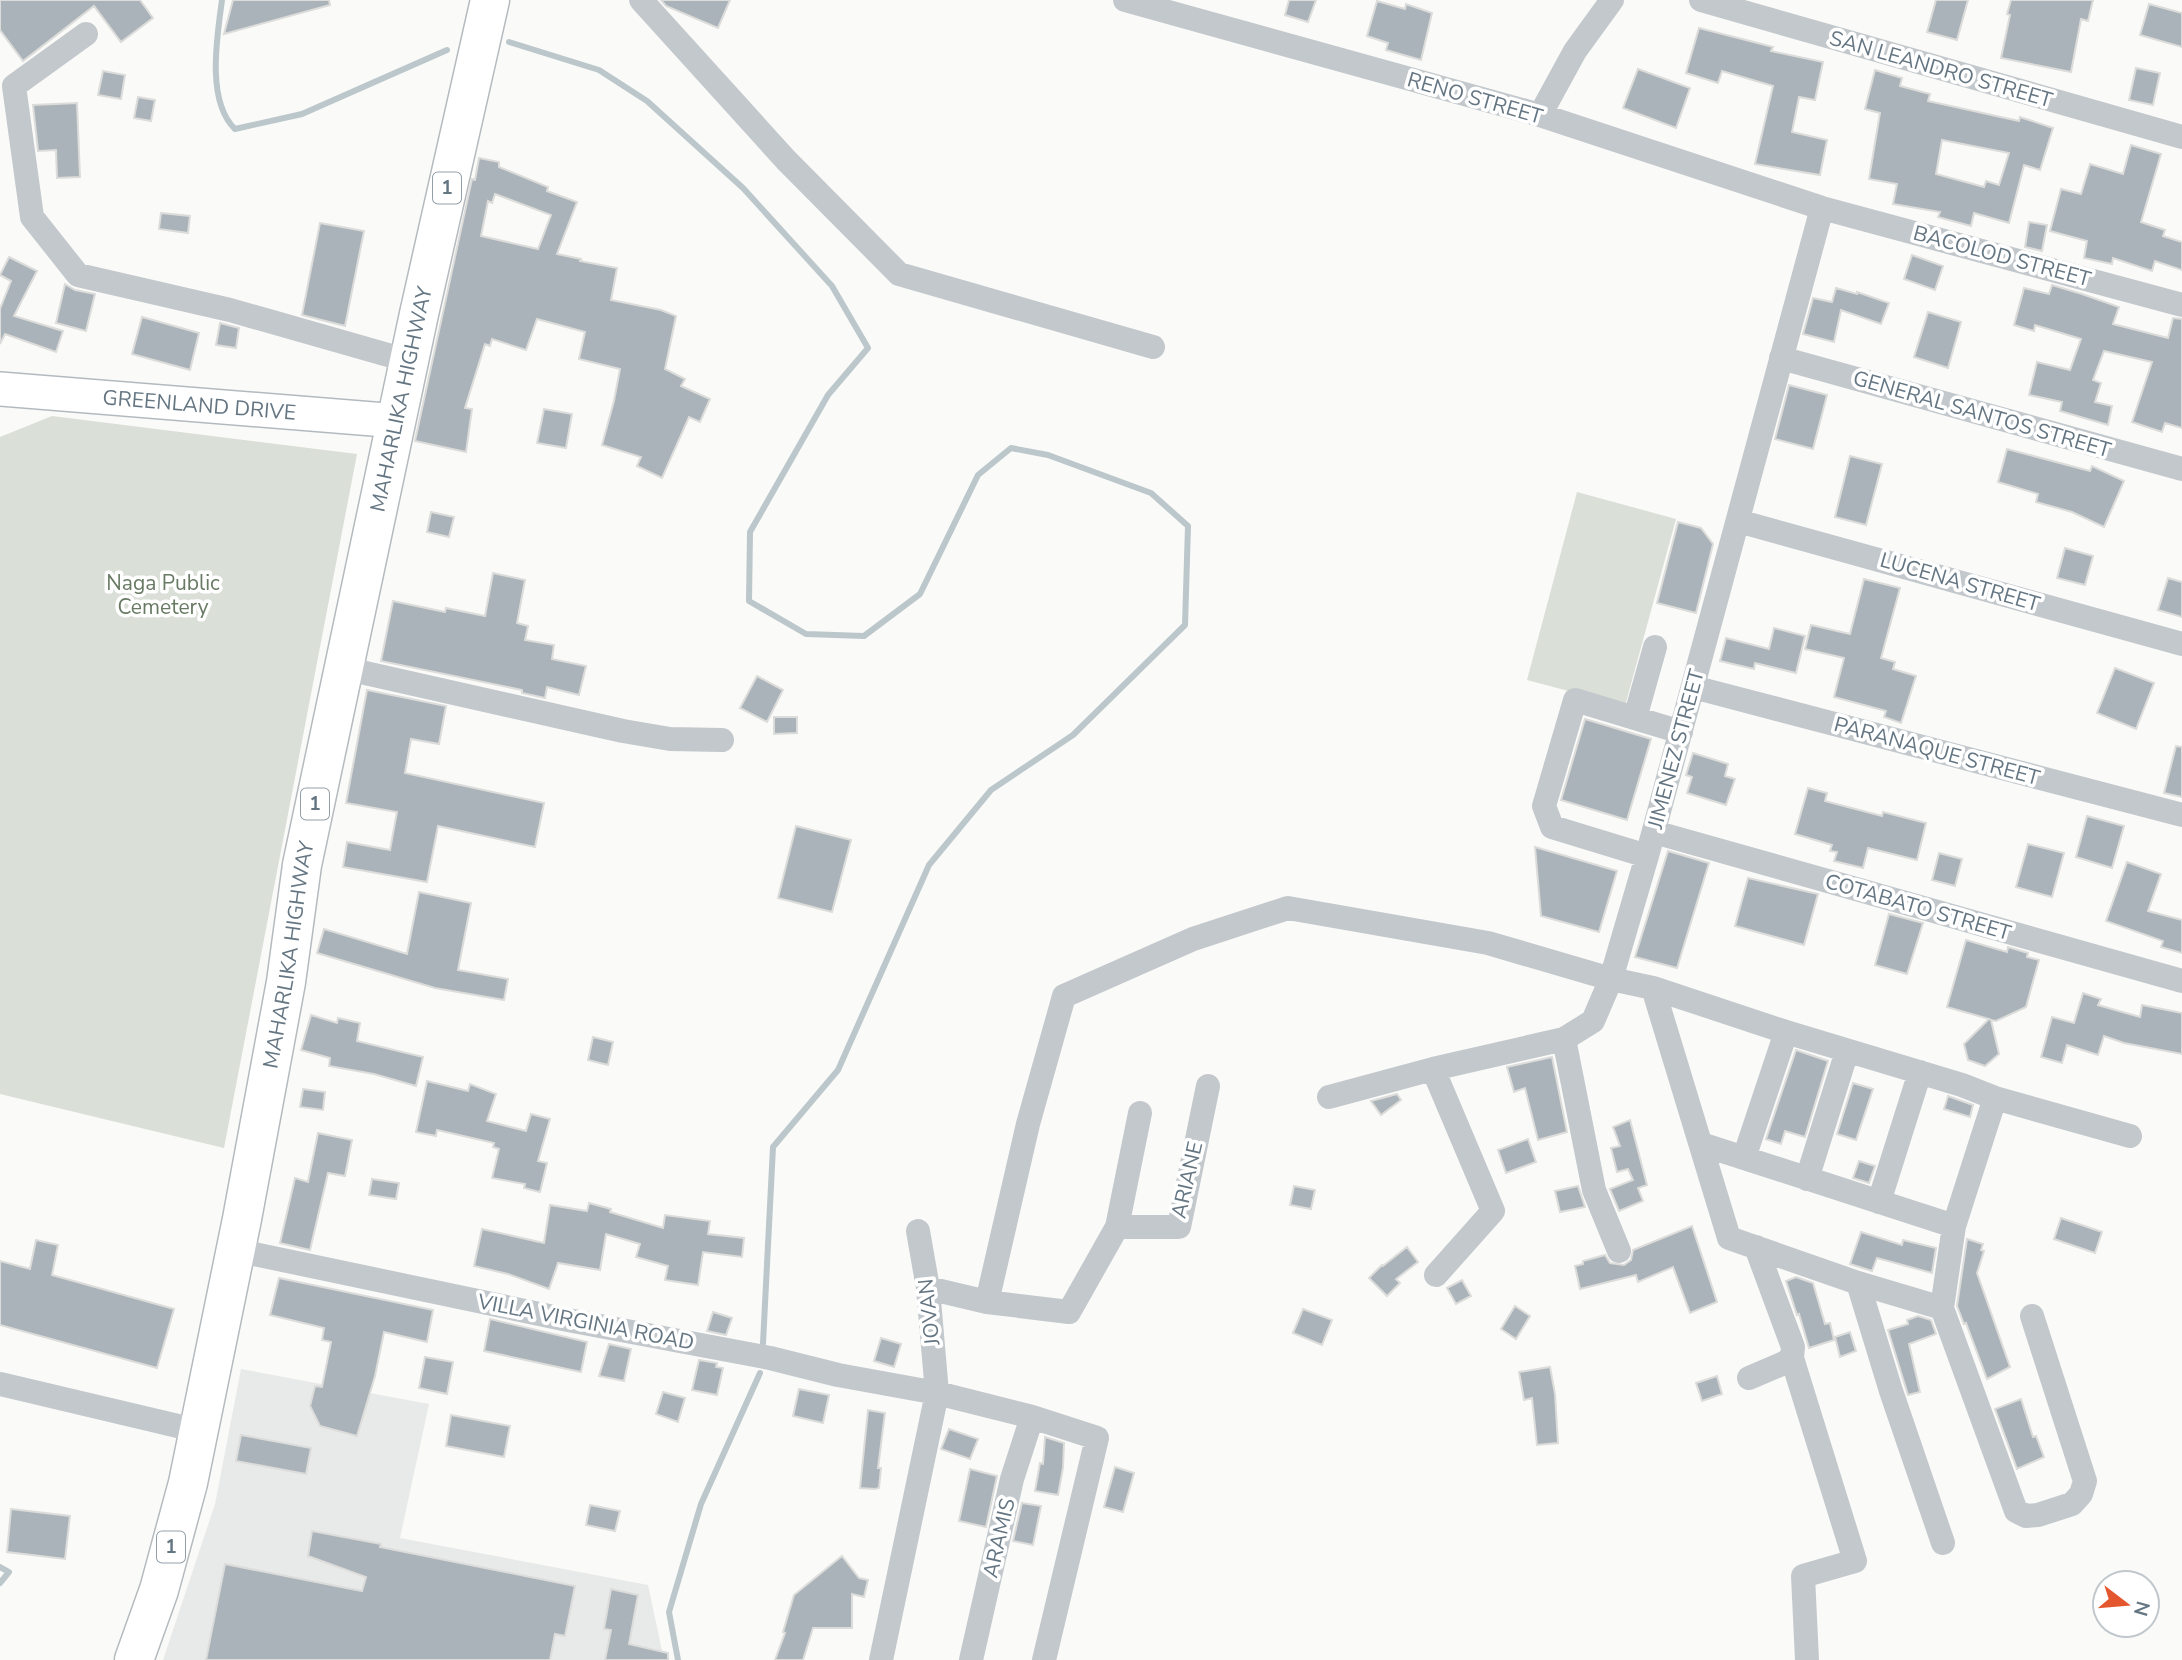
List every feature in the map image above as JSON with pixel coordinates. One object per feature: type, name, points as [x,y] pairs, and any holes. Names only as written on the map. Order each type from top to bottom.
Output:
[{"type":"main road","name":"MAHARLIKA HIGHWAY","points":[[134,1660],[159,1590],[188,1483],[286,982],[302,866],[409,361],[490,0]]},
{"type":"street","points":[[641,0],[786,160],[899,274],[1153,346]]},
{"type":"street","name":"RENO STREET","points":[[1125,0],[1540,116],[1822,208]]},
{"type":"street","points":[[1540,116],[1574,51],[1612,0]]},
{"type":"street","name":"SAN LEANDRO STREET","points":[[1701,0],[2182,137]]},
{"type":"street","points":[[86,34],[14,86],[32,217],[78,275],[230,310],[409,361]]},
{"type":"street","name":"BACOLOD STREET","points":[[1822,208],[2182,305]]},
{"type":"street","name":"JIMENEZ STREET","points":[[1329,1097],[1433,1069],[1564,1039],[1593,1021],[1611,979],[1651,844],[1822,208]]},
{"type":"street","name":"GENERAL SANTOS STREET","points":[[1782,358],[2182,469]]},
{"type":"street","name":"GREENLAND DRIVE","points":[[0,389],[398,421]]},
{"type":"street","name":"LUCENA STREET","points":[[1738,520],[2182,644]]},
{"type":"street","points":[[1655,647],[1635,718],[1681,732]]},
{"type":"street","points":[[343,668],[623,731],[670,739],[722,740]]},
{"type":"street","name":"PARANAQUE STREET","points":[[1693,687],[2182,815]]},
{"type":"street","name":"COTABATO STREET","points":[[1635,718],[1575,700],[1544,806],[1552,827],[1651,844],[2182,981]]},
{"type":"street","points":[[987,1302],[1028,1124],[1065,996],[1193,939],[1288,908],[1488,943],[1611,979],[1653,988],[1995,1098],[2130,1136]]},
{"type":"street","points":[[1653,988],[1729,1238],[1858,1283],[1942,1308]]},
{"type":"street","points":[[1744,1158],[1786,1032]]},
{"type":"street","points":[[1564,1039],[1594,1190],[1619,1251]]},
{"type":"street","points":[[1807,1179],[1847,1051]]},
{"type":"street","points":[[1433,1069],[1493,1211],[1437,1275]]},
{"type":"street","points":[[1879,1202],[1920,1072]]},
{"type":"street","name":"ARIANE","points":[[1117,1227],[1179,1227],[1208,1086]]},
{"type":"street","points":[[1995,1098],[1954,1226],[1942,1308],[2016,1511],[2026,1516],[2072,1504],[2081,1494],[2085,1481],[2032,1316]]},
{"type":"street","points":[[928,1288],[987,1302],[1069,1312],[1117,1227],[1140,1113]]},
{"type":"street","points":[[1701,1144],[1954,1226]]},
{"type":"street","name":"JOVAN","points":[[881,1660],[937,1393],[928,1288],[918,1231]]},
{"type":"street","points":[[1756,1247],[1793,1347],[1792,1358],[1855,1561],[1803,1576],[1807,1660]]},
{"type":"street","name":"VILLA VIRGINIA ROAD","points":[[235,1251],[937,1393],[1032,1416],[1097,1438],[1044,1660]]},
{"type":"street","points":[[1858,1283],[1942,1543]]},
{"type":"street","points":[[1749,1378],[1792,1358]]},
{"type":"street","points":[[0,1384],[199,1431]]},
{"type":"street","name":"ARAMIS","points":[[971,1660],[1012,1479],[1032,1416]]},
{"type":"shaded area","points":[[241,1369],[429,1404],[400,1538],[648,1585],[664,1660],[163,1660],[215,1504]]},
{"type":"green space","name":"Naga Public Cemetery","points":[[52,416],[357,454],[224,1148],[0,1094],[0,437]]},
{"type":"green space","points":[[1577,492],[1676,519],[1625,706],[1527,680]]},
{"type":"building","points":[[0,0],[140,0],[153,18],[121,42],[94,6],[23,61],[0,30]]},
{"type":"building","points":[[233,0],[329,0],[330,5],[224,34]]},
{"type":"building","points":[[661,0],[730,0],[718,28],[666,6]]},
{"type":"building","points":[[1289,0],[1316,0],[1308,22],[1285,15]]},
{"type":"building","points":[[1936,0],[1968,0],[1957,40],[1927,32]]},
{"type":"building","points":[[2011,0],[2093,0],[2088,21],[2081,19],[2071,72],[2001,58]]},
{"type":"building","points":[[1377,1],[1405,9],[1406,4],[1432,13],[1421,60],[1386,50],[1388,43],[1367,36]]},
{"type":"building","points":[[2149,4],[2182,13],[2182,47],[2140,35]]},
{"type":"building","points":[[1699,28],[1773,47],[1771,51],[1823,62],[1815,100],[1799,97],[1792,132],[1827,140],[1820,175],[1755,164],[1773,86],[1722,71],[1718,83],[1686,73]]},
{"type":"building","points":[[2136,68],[2160,73],[2153,105],[2129,100]]},
{"type":"building","points":[[1638,69],[1690,88],[1676,128],[1623,108]]},
{"type":"building","points":[[1875,70],[1902,78],[1900,86],[1930,94],[1928,101],[2019,121],[2020,117],[2053,128],[2040,170],[2024,165],[2009,223],[1974,213],[1971,226],[1938,217],[1940,212],[1893,204],[1897,184],[1869,179],[1880,113],[1865,109]],"holes":[[[1942,140],[2009,153],[1999,185],[1986,181],[1984,187],[1936,174]]]},
{"type":"building","points":[[103,71],[125,75],[121,99],[98,95]]},
{"type":"building","points":[[138,97],[155,100],[151,121],[134,118]]},
{"type":"building","points":[[77,103],[80,177],[57,178],[56,150],[38,151],[33,105]]},
{"type":"building","points":[[2131,145],[2161,154],[2141,222],[2165,230],[2163,236],[2182,242],[2182,270],[2155,261],[2152,271],[2113,258],[2112,264],[2084,258],[2087,241],[2050,231],[2061,189],[2081,194],[2090,164],[2123,174]]},
{"type":"building","points":[[479,158],[499,162],[499,167],[548,187],[547,191],[577,202],[557,254],[617,268],[611,300],[661,310],[676,316],[665,369],[685,379],[681,386],[710,399],[700,422],[689,417],[662,478],[637,466],[641,457],[602,445],[620,369],[579,359],[585,332],[537,319],[526,350],[492,339],[490,346],[485,344],[465,408],[472,409],[466,452],[415,441],[472,179],[475,180]],"holes":[[[495,194],[551,215],[538,249],[481,236],[488,201],[492,203]]]},
{"type":"building","points":[[161,213],[190,216],[188,233],[159,229]]},
{"type":"building","points":[[2029,222],[2047,225],[2042,251],[2025,247]]},
{"type":"building","points":[[320,223],[364,231],[345,326],[302,315]]},
{"type":"building","points":[[1912,255],[1943,266],[1935,290],[1904,279]]},
{"type":"building","points":[[9,257],[37,271],[14,316],[63,331],[56,352],[5,334],[0,344],[0,309],[11,281],[0,275]]},
{"type":"building","points":[[65,284],[75,290],[95,294],[86,331],[56,323]]},
{"type":"building","points":[[2052,285],[2119,307],[2113,324],[2168,338],[2173,318],[2182,319],[2182,428],[2165,423],[2162,432],[2132,422],[2152,362],[2104,351],[2093,380],[2101,383],[2095,402],[2112,406],[2108,425],[2060,411],[2062,402],[2029,395],[2037,362],[2070,370],[2081,339],[2035,325],[2034,331],[2014,325],[2024,288],[2049,294]]},
{"type":"building","points":[[1836,288],[1889,303],[1881,324],[1841,310],[1834,342],[1803,334],[1813,298],[1832,302]]},
{"type":"building","points":[[1928,312],[1961,322],[1948,368],[1914,357]]},
{"type":"building","points":[[142,317],[199,333],[190,370],[132,354]]},
{"type":"building","points":[[220,323],[239,328],[236,348],[216,345]]},
{"type":"building","points":[[1789,385],[1827,395],[1813,449],[1775,439]]},
{"type":"building","points":[[544,409],[572,414],[566,448],[537,443]]},
{"type":"building","points":[[2007,449],[2090,471],[2092,466],[2124,481],[2104,527],[2072,512],[2036,502],[2038,494],[1998,482]]},
{"type":"building","points":[[1850,456],[1882,464],[1866,525],[1835,517]]},
{"type":"building","points":[[431,512],[454,517],[449,537],[427,532]]},
{"type":"building","points":[[1678,522],[1701,528],[1713,544],[1696,613],[1657,603]]},
{"type":"building","points":[[2065,548],[2093,556],[2085,585],[2057,578]]},
{"type":"building","points":[[493,573],[525,580],[517,623],[528,626],[525,640],[554,645],[552,659],[586,666],[579,695],[547,687],[545,698],[522,693],[522,690],[381,661],[393,601],[445,612],[446,608],[485,616]]},
{"type":"building","points":[[2168,578],[2182,582],[2182,617],[2158,610]]},
{"type":"building","points":[[1864,579],[1900,588],[1881,658],[1895,662],[1893,669],[1916,676],[1901,723],[1884,717],[1886,711],[1834,697],[1844,658],[1805,649],[1811,625],[1850,634]]},
{"type":"building","points":[[1774,628],[1805,636],[1796,673],[1755,663],[1754,669],[1720,661],[1726,638],[1769,649]]},
{"type":"building","points":[[2115,668],[2154,683],[2136,729],[2097,713]]},
{"type":"building","points":[[757,676],[783,690],[767,722],[740,708]]},
{"type":"building","points":[[367,690],[446,706],[439,744],[411,739],[405,773],[544,803],[535,847],[438,826],[427,882],[343,867],[347,842],[390,850],[397,812],[346,803]]},
{"type":"building","points":[[774,717],[797,717],[797,733],[774,734]]},
{"type":"building","points":[[1585,719],[1651,739],[1627,820],[1561,800]]},
{"type":"building","points":[[2176,746],[2182,747],[2182,797],[2164,793]]},
{"type":"building","points":[[1693,753],[1728,764],[1725,776],[1735,779],[1726,805],[1687,793],[1692,777],[1686,775]]},
{"type":"building","points":[[1808,788],[1827,793],[1825,801],[1882,816],[1883,812],[1926,823],[1917,860],[1868,848],[1863,868],[1834,861],[1837,852],[1830,851],[1832,845],[1795,834]]},
{"type":"building","points":[[2087,816],[2124,826],[2112,868],[2076,857]]},
{"type":"building","points":[[796,826],[851,840],[832,912],[778,898]]},
{"type":"building","points":[[2028,844],[2064,853],[2052,897],[2016,887]]},
{"type":"building","points":[[1535,847],[1617,871],[1599,932],[1541,916]]},
{"type":"building","points":[[1668,851],[1709,863],[1677,968],[1635,957]]},
{"type":"building","points":[[1939,853],[1962,859],[1955,886],[1932,880]]},
{"type":"building","points":[[2127,862],[2161,874],[2148,911],[2182,920],[2182,953],[2161,947],[2163,941],[2106,921]]},
{"type":"building","points":[[1748,878],[1818,894],[1804,945],[1735,926]]},
{"type":"building","points":[[419,892],[471,903],[458,970],[508,979],[504,1000],[435,988],[317,953],[324,929],[407,954]]},
{"type":"building","points":[[1889,914],[1923,923],[1907,974],[1875,965]]},
{"type":"building","points":[[1966,940],[2007,952],[2008,947],[2028,953],[2027,957],[2039,960],[2026,1007],[1996,1021],[1991,1020],[1999,1054],[1985,1066],[1968,1060],[1964,1044],[1989,1019],[1947,1007]]},
{"type":"building","points":[[2083,993],[2101,999],[2098,1005],[2140,1017],[2142,1005],[2182,1013],[2182,1054],[2124,1043],[2104,1036],[2098,1055],[2067,1045],[2062,1063],[2041,1057],[2052,1017],[2074,1023]]},
{"type":"building","points":[[311,1015],[337,1023],[338,1018],[360,1023],[357,1041],[423,1057],[416,1086],[374,1074],[329,1066],[330,1058],[301,1050]]},
{"type":"building","points":[[593,1037],[613,1042],[608,1065],[588,1060]]},
{"type":"building","points":[[1796,1050],[1828,1061],[1805,1137],[1785,1131],[1781,1144],[1766,1139]]},
{"type":"building","points":[[1552,1057],[1567,1132],[1538,1140],[1525,1088],[1514,1092],[1507,1067]]},
{"type":"building","points":[[427,1081],[468,1091],[470,1084],[496,1094],[487,1121],[526,1131],[531,1114],[550,1119],[538,1161],[547,1163],[540,1192],[524,1188],[525,1184],[492,1178],[499,1149],[493,1147],[494,1143],[437,1130],[436,1136],[416,1132]]},
{"type":"building","points":[[1853,1083],[1873,1089],[1856,1140],[1837,1134]]},
{"type":"building","points":[[303,1089],[325,1092],[323,1110],[300,1107]]},
{"type":"building","points":[[1397,1094],[1401,1100],[1381,1115],[1371,1101]]},
{"type":"building","points":[[1948,1096],[1973,1105],[1970,1117],[1944,1109]]},
{"type":"building","points":[[1630,1120],[1647,1185],[1638,1188],[1643,1201],[1619,1211],[1610,1189],[1633,1180],[1628,1169],[1617,1172],[1611,1148],[1620,1146],[1613,1127]]},
{"type":"building","points":[[318,1133],[352,1140],[345,1176],[328,1173],[310,1250],[280,1243],[295,1178],[308,1182]]},
{"type":"building","points":[[1528,1139],[1536,1162],[1506,1173],[1498,1150]]},
{"type":"building","points":[[1859,1161],[1875,1166],[1869,1183],[1853,1178]]},
{"type":"building","points":[[372,1179],[399,1183],[396,1199],[369,1195]]},
{"type":"building","points":[[1294,1186],[1315,1190],[1311,1209],[1290,1205]]},
{"type":"building","points":[[1578,1186],[1585,1207],[1560,1212],[1555,1191]]},
{"type":"building","points":[[589,1203],[663,1228],[665,1215],[710,1221],[708,1234],[744,1238],[742,1257],[703,1252],[698,1285],[665,1280],[668,1266],[636,1257],[640,1244],[606,1234],[600,1270],[558,1263],[549,1289],[508,1274],[474,1266],[482,1229],[544,1243],[550,1205],[587,1211]]},
{"type":"building","points":[[2061,1218],[2102,1232],[2095,1253],[2054,1239]]},
{"type":"building","points":[[1692,1226],[1717,1302],[1690,1313],[1673,1267],[1638,1282],[1636,1275],[1580,1289],[1575,1266],[1583,1264],[1583,1261],[1605,1255],[1610,1263],[1624,1265],[1631,1260],[1633,1250]]},
{"type":"building","points":[[1861,1232],[1902,1245],[1903,1240],[1936,1248],[1932,1273],[1877,1258],[1872,1271],[1850,1264]]},
{"type":"building","points":[[1967,1239],[1983,1244],[1981,1250],[1984,1251],[1977,1273],[2010,1367],[1987,1379],[1957,1306]]},
{"type":"building","points":[[36,1240],[58,1245],[52,1275],[174,1309],[157,1368],[0,1325],[0,1261],[30,1269]]},
{"type":"building","points":[[1407,1247],[1418,1262],[1396,1279],[1400,1283],[1387,1296],[1369,1278]]},
{"type":"building","points":[[1796,1277],[1813,1283],[1825,1324],[1830,1323],[1834,1340],[1809,1348],[1786,1281]]},
{"type":"building","points":[[279,1278],[433,1310],[427,1342],[384,1332],[375,1376],[357,1436],[320,1426],[310,1406],[315,1386],[322,1387],[331,1342],[322,1340],[324,1328],[270,1315]]},
{"type":"building","points":[[1462,1280],[1471,1296],[1456,1304],[1447,1288]]},
{"type":"building","points":[[1515,1306],[1530,1316],[1516,1339],[1501,1329]]},
{"type":"building","points":[[1303,1309],[1332,1320],[1322,1345],[1293,1333]]},
{"type":"building","points":[[713,1312],[732,1318],[726,1335],[707,1331]]},
{"type":"building","points":[[1918,1316],[1931,1320],[1936,1334],[1909,1344],[1920,1392],[1908,1395],[1888,1330],[1908,1324],[1907,1320]]},
{"type":"building","points":[[490,1319],[587,1342],[581,1372],[484,1351]]},
{"type":"building","points":[[1850,1332],[1856,1351],[1840,1357],[1835,1337]]},
{"type":"building","points":[[881,1338],[901,1344],[894,1367],[874,1361]]},
{"type":"building","points":[[609,1344],[631,1349],[624,1381],[599,1376]]},
{"type":"building","points":[[425,1357],[453,1362],[447,1394],[419,1388]]},
{"type":"building","points":[[699,1360],[717,1363],[716,1367],[723,1368],[717,1395],[692,1390]]},
{"type":"building","points":[[1550,1367],[1555,1394],[1558,1443],[1537,1445],[1532,1398],[1524,1400],[1519,1372]]},
{"type":"building","points":[[1717,1376],[1722,1394],[1702,1401],[1696,1383]]},
{"type":"building","points":[[799,1389],[829,1395],[823,1423],[793,1416]]},
{"type":"building","points":[[663,1392],[685,1398],[678,1422],[656,1414]]},
{"type":"building","points":[[2021,1399],[2033,1437],[2036,1436],[2044,1457],[2017,1469],[1995,1409]]},
{"type":"building","points":[[868,1410],[885,1413],[878,1468],[881,1468],[879,1488],[875,1489],[860,1488]]},
{"type":"building","points":[[451,1415],[510,1426],[504,1457],[446,1446]]},
{"type":"building","points":[[949,1429],[978,1439],[970,1459],[941,1449]]},
{"type":"building","points":[[241,1435],[311,1448],[306,1474],[236,1461]]},
{"type":"building","points":[[1045,1437],[1064,1443],[1058,1495],[1035,1491],[1040,1463],[1043,1464]]},
{"type":"building","points":[[1115,1467],[1134,1473],[1123,1512],[1104,1507]]},
{"type":"building","points":[[970,1469],[997,1476],[986,1527],[959,1521]]},
{"type":"building","points":[[1022,1503],[1041,1506],[1033,1545],[1013,1541]]},
{"type":"building","points":[[590,1505],[620,1511],[615,1531],[586,1525]]},
{"type":"building","points":[[11,1509],[70,1516],[65,1559],[7,1552]]},
{"type":"building","points":[[312,1531],[575,1586],[565,1636],[555,1634],[550,1660],[206,1660],[225,1564],[362,1591],[366,1577],[308,1556]]},
{"type":"building","points":[[842,1556],[859,1578],[868,1580],[864,1597],[852,1594],[852,1628],[813,1628],[803,1660],[775,1660],[794,1595]]},
{"type":"building","points":[[611,1589],[638,1595],[629,1644],[668,1653],[668,1660],[605,1660],[611,1630],[604,1629]]},
{"type":"waterway","points":[[222,0],[216,50],[217,86],[226,117],[235,129],[302,114],[447,50]]},
{"type":"waterway","points":[[509,42],[599,70],[647,101],[743,188],[832,286],[868,348],[828,395],[750,532],[749,601],[806,634],[864,636],[920,594],[978,475],[1011,448],[1048,455],[1151,493],[1188,526],[1185,625],[1073,735],[991,790],[929,865],[838,1070],[773,1147],[763,1343]]},
{"type":"waterway","points":[[678,1660],[669,1612],[701,1504],[760,1373]]},
{"type":"waterway","points":[[0,1567],[9,1572],[0,1583]]}]
